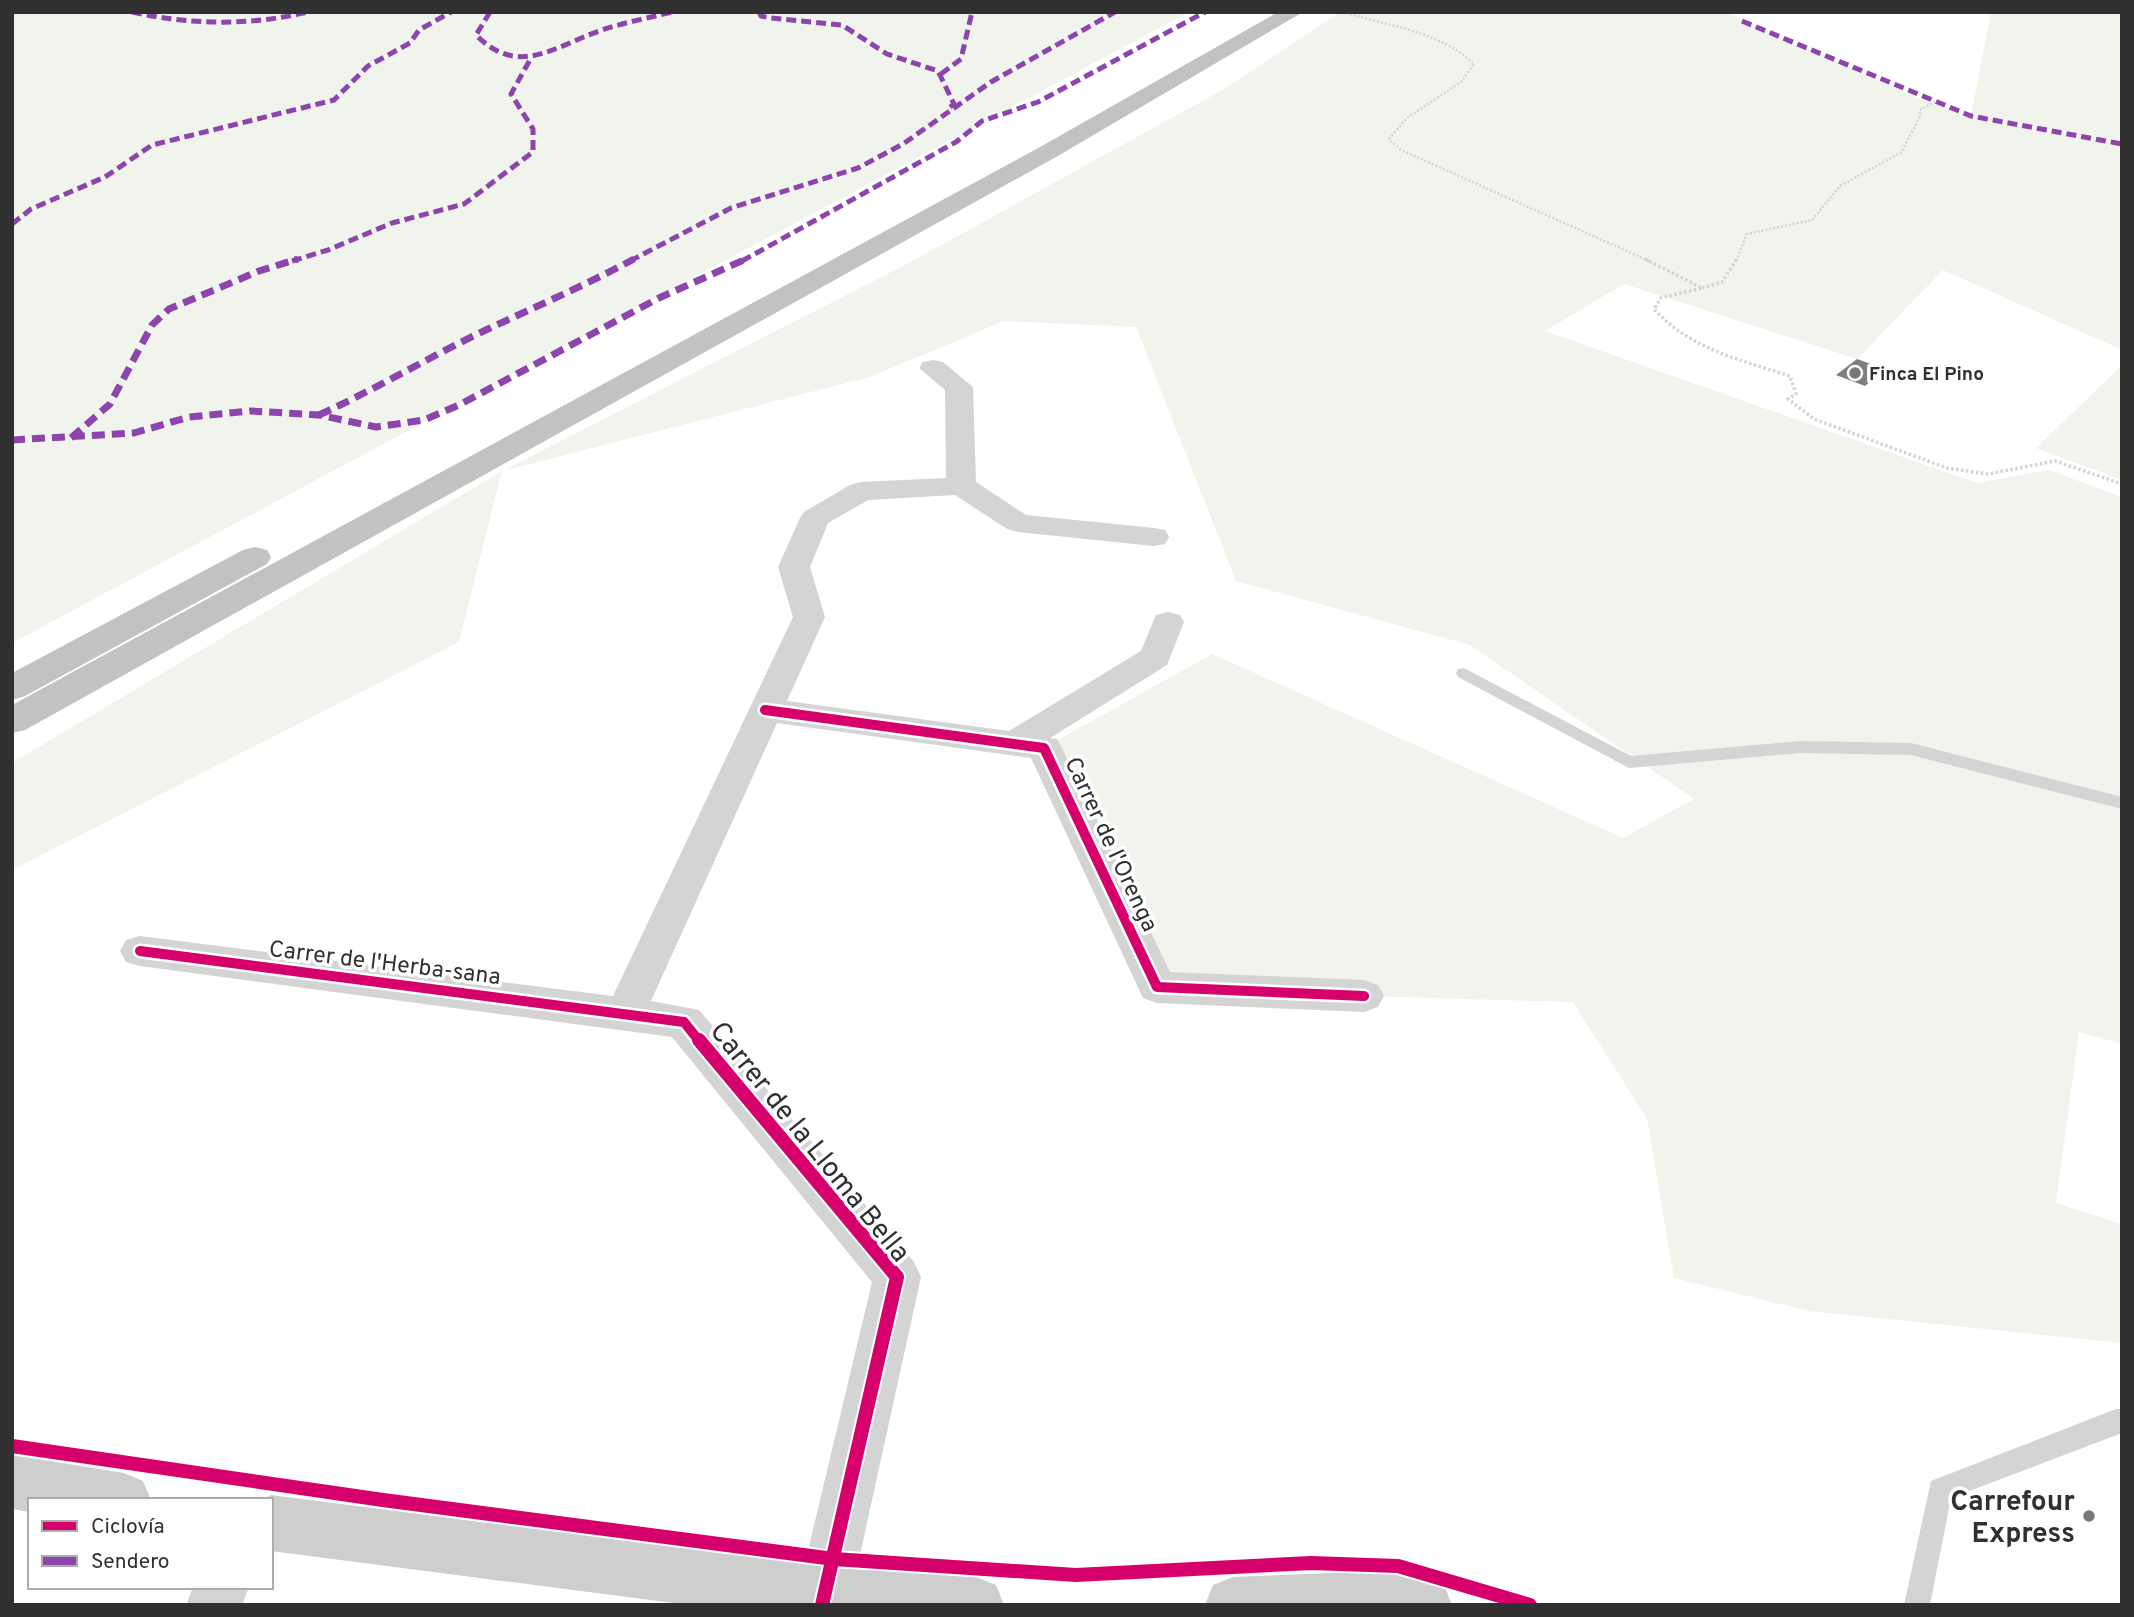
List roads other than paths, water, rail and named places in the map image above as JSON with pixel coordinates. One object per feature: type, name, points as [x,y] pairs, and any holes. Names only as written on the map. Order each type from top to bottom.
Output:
[{"type":"highway","points":[[12,688],[1002,156],[1260,12]]},
{"type":"highway","points":[[12,721],[1048,152],[1293,12]]},
{"type":"main road","points":[[12,1482],[112,1498]]},
{"type":"main road","points":[[273,1522],[824,1599],[976,1605]]},
{"type":"main road","points":[[1233,1605],[1403,1598],[1424,1605]]},
{"type":"street","points":[[933,368],[959,387],[961,485]]},
{"type":"street","points":[[625,1014],[808,617],[794,567],[815,518],[861,491],[961,485],[1018,523],[1154,537]]},
{"type":"street","points":[[1014,744],[1155,657],[1168,622]]},
{"type":"street","name":"Carrer de l'Orenga","points":[[765,710],[1044,748],[1157,987],[1364,996]]},
{"type":"street","name":"Carrer de l'Herba-sana","points":[[140,951],[625,1014]]},
{"type":"street","name":"Carrer de la Lloma Bella","points":[[625,1014],[684,1022],[897,1277],[824,1599]]},
{"type":"street","points":[[213,1605],[221,1589]]},
{"type":"lane","points":[[1464,673],[1629,762],[1801,747],[1911,750],[2122,803]]},
{"type":"lane","points":[[1917,1605],[1940,1490],[2116,1421],[2122,1421]]},
{"type":"place","name":"Finca El Pino","points":[[1855,373]]},
{"type":"place","name":"Carrefour Express","points":[[2089,1516]]}]
